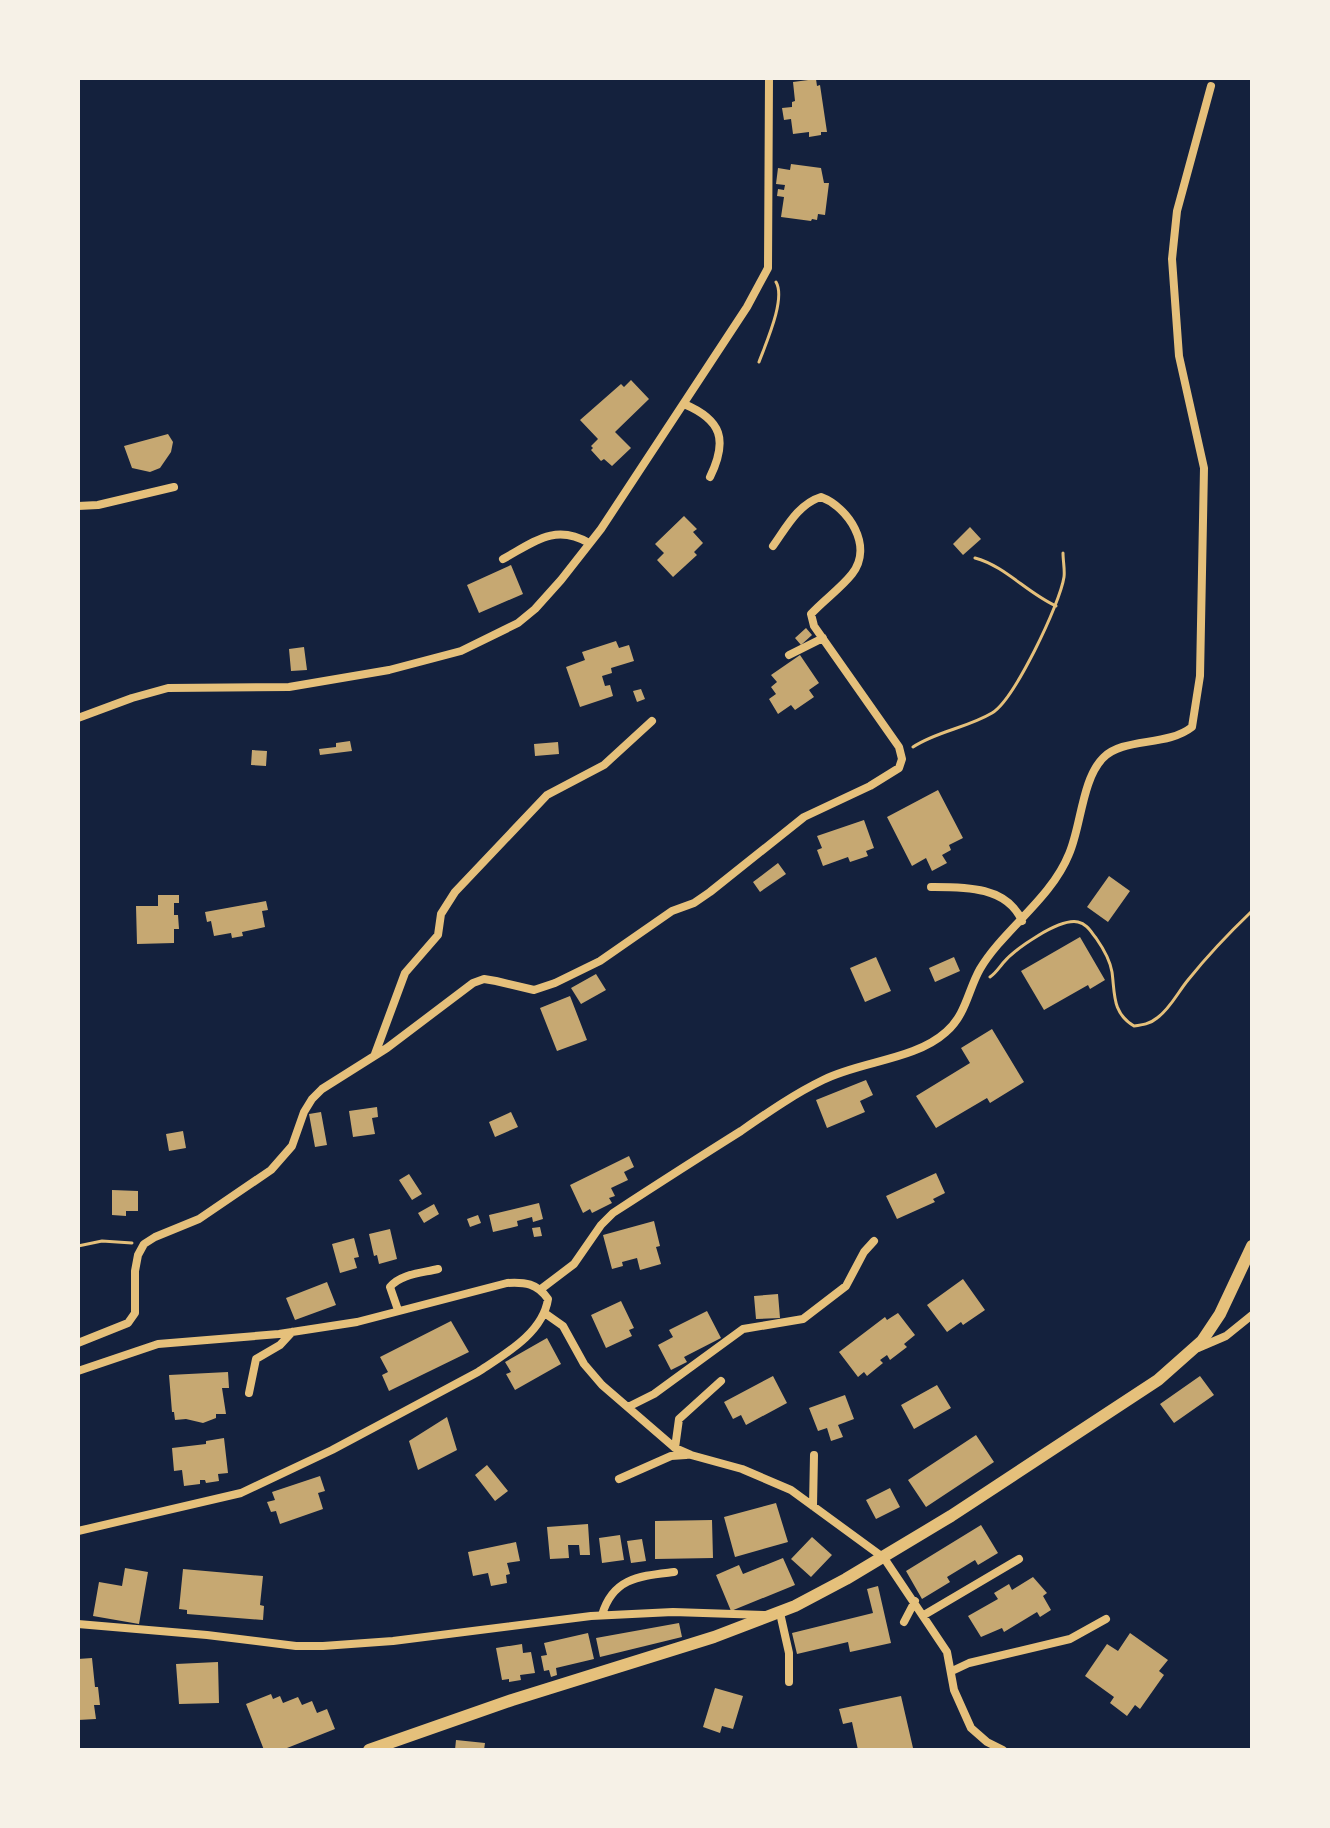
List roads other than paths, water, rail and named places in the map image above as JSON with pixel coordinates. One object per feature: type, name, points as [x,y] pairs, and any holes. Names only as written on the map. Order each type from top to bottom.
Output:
[{"type":"main road","points":[[369,1750],[512,1700],[686,1646],[777,1614],[821,1594],[884,1558],[1158,1380],[1202,1341],[1220,1314],[1252,1246]]},
{"type":"street","points":[[78,718],[160,690],[289,687],[389,670],[461,651],[518,623],[535,609],[589,543],[684,404],[747,307],[768,268],[769,78]]},
{"type":"street","points":[[541,1289],[574,1264],[613,1213],[755,1121],[825,1079],[859,1065],[915,1050],[946,1032],[959,1018],[981,968],[1022,921],[1069,856],[1090,782],[1099,762],[1111,750],[1176,736],[1192,727],[1200,676],[1204,468],[1179,356],[1172,259],[1177,211],[1211,86]]},
{"type":"street","points":[[684,404],[707,415],[720,435],[719,459],[710,477]]},
{"type":"street","points":[[78,506],[98,505],[174,487]]},
{"type":"street","points":[[78,1343],[128,1323],[135,1313],[135,1271],[144,1244],[199,1219],[271,1170],[292,1146],[312,1099],[322,1089],[375,1055],[473,983],[484,979],[534,990],[580,972],[672,911],[694,903],[710,892],[804,817],[870,786],[899,768],[902,759],[899,747],[814,626],[811,614],[853,573],[860,558],[854,524],[845,511],[821,497],[811,500],[801,509],[773,546]]},
{"type":"street","points":[[503,559],[547,536],[560,533],[576,535],[589,543]]},
{"type":"street","points":[[789,655],[823,638]]},
{"type":"street","points":[[375,1055],[405,973],[438,935],[441,914],[455,892],[547,795],[604,765],[652,721]]},
{"type":"street","points":[[931,887],[960,887],[991,893],[1012,903],[1022,921]]},
{"type":"street","points":[[628,1407],[654,1394],[743,1329],[803,1319],[846,1286],[864,1252],[874,1241]]},
{"type":"street","points":[[398,1310],[390,1287],[392,1282],[438,1269]]},
{"type":"street","points":[[78,1371],[158,1344],[292,1332],[357,1322],[507,1283],[526,1282],[541,1289],[548,1299],[546,1314],[513,1347],[478,1372],[283,1475],[241,1493],[212,1501],[78,1531]]},
{"type":"street","points":[[546,1314],[563,1326],[593,1375],[675,1448],[742,1469],[791,1490],[884,1558],[947,1652],[954,1690],[971,1728],[987,1742],[1003,1750]]},
{"type":"street","points":[[1190,1352],[1226,1336],[1252,1315]]},
{"type":"street","points":[[249,1393],[256,1359],[280,1345],[292,1332]]},
{"type":"street","points":[[675,1448],[679,1419],[721,1381]]},
{"type":"street","points":[[619,1479],[671,1456],[691,1455]]},
{"type":"street","points":[[813,1506],[814,1455]]},
{"type":"street","points":[[924,1615],[1019,1559]]},
{"type":"street","points":[[602,1615],[605,1605],[629,1579],[674,1572]]},
{"type":"street","points":[[904,1622],[915,1601]]},
{"type":"street","points":[[78,1624],[296,1646],[323,1646],[393,1641],[602,1615],[673,1612],[777,1614],[789,1653],[789,1682]]},
{"type":"street","points":[[952,1671],[969,1663],[1070,1639],[1106,1619]]}]
